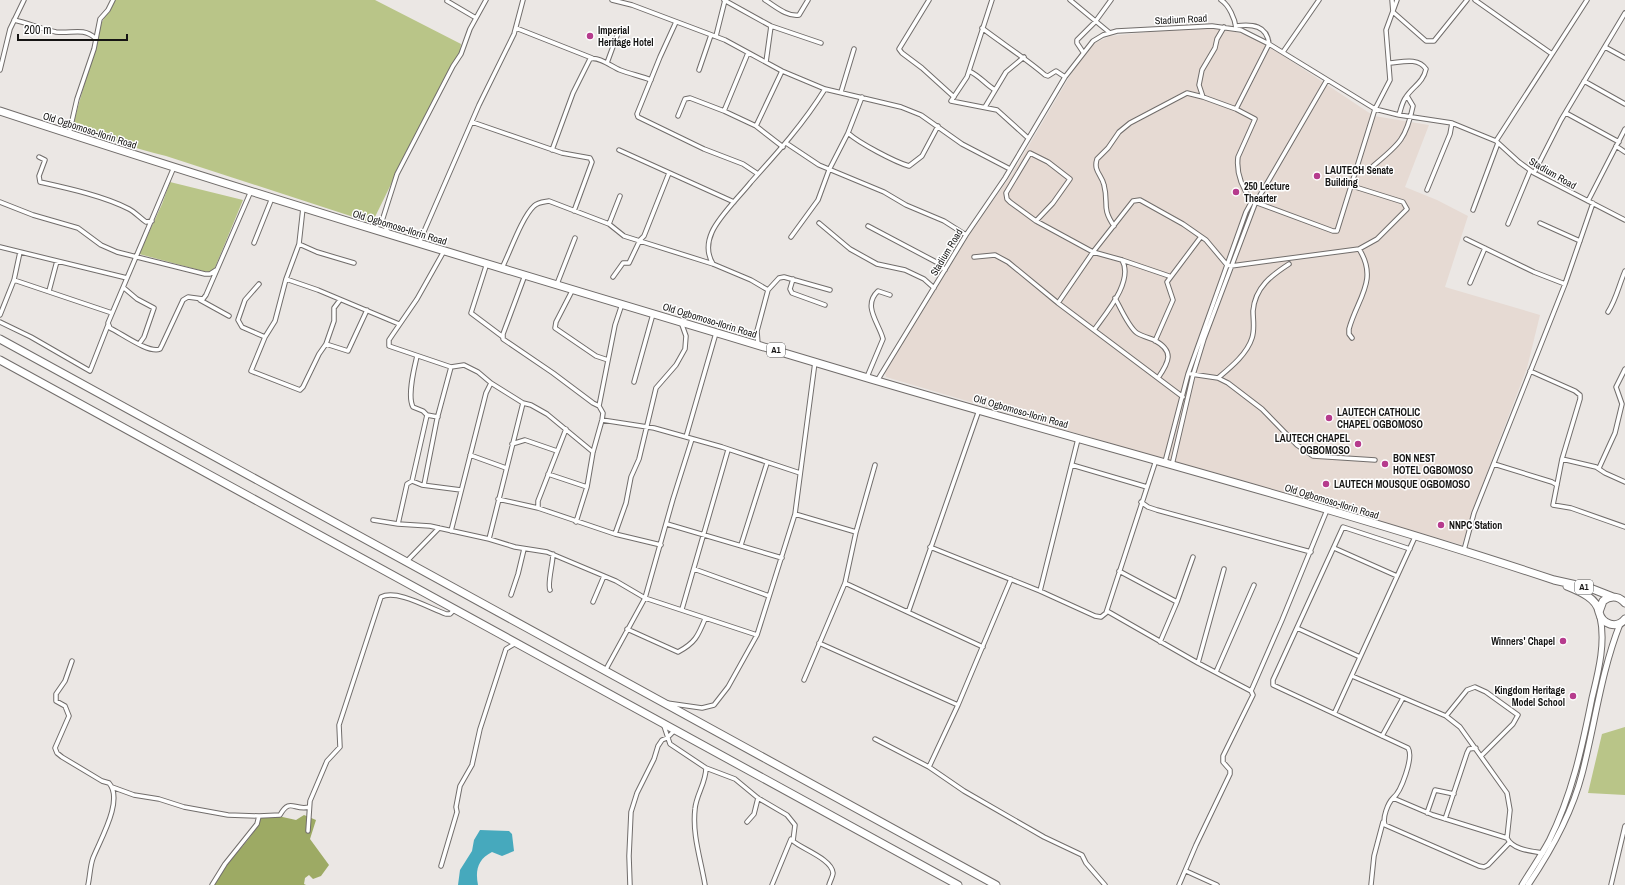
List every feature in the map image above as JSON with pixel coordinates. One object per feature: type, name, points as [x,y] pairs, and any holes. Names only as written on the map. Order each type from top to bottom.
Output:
[{"type":"highway","name":"Old Ogbomoso-Ilorin Road","points":[[0,111],[303,208],[444,251],[716,333],[1327,510],[1554,580]]},
{"type":"highway","points":[[0,339],[996,885]]},
{"type":"highway","points":[[0,360],[958,885]]},
{"type":"highway","name":"A1","points":[[1554,580],[1590,588],[1615,597],[1625,598]]},
{"type":"highway","name":"A1","points":[[1554,580],[1590,598],[1598,606],[1600,614]]},
{"type":"highway","points":[[1623,621],[1610,625],[1606,623],[1600,614],[1603,602],[1615,597],[1625,603]]},
{"type":"street","points":[[0,70],[2,56],[14,20],[24,0]]},
{"type":"street","points":[[69,134],[100,19],[108,10],[113,0]]},
{"type":"street","points":[[373,229],[382,221],[397,174],[452,66],[461,54],[470,29],[486,0]]},
{"type":"street","points":[[420,243],[472,122],[516,28],[523,0]]},
{"type":"street","points":[[612,0],[632,5],[716,36],[782,71],[825,89],[901,107],[921,115],[962,144],[1010,169]]},
{"type":"street","points":[[632,5],[633,0]]},
{"type":"street","points":[[716,36],[725,0],[770,26],[821,43]]},
{"type":"street","points":[[765,0],[787,14],[794,16],[799,15],[808,0]]},
{"type":"street","points":[[929,0],[899,49],[954,97]]},
{"type":"street","points":[[992,0],[969,71],[964,83],[952,101],[985,107],[999,112],[1028,138]]},
{"type":"street","points":[[1070,0],[1110,33]]},
{"type":"street","points":[[1083,52],[1077,44],[1077,40],[1095,22],[1111,0]]},
{"type":"street","points":[[1221,0],[1225,2],[1236,28],[1251,24],[1259,27],[1266,33],[1269,44],[1236,109]]},
{"type":"street","points":[[1283,52],[1319,0]]},
{"type":"street","points":[[1392,0],[1393,12],[1429,42],[1434,41],[1467,0]]},
{"type":"street","points":[[1114,226],[1105,212],[1104,184],[1096,172],[1096,159],[1108,148],[1119,132],[1150,111],[1187,93],[1236,109],[1255,119],[1238,157],[1237,163],[1241,183],[1253,203],[1333,231],[1337,231],[1375,109],[1390,80],[1390,63],[1386,30],[1397,6],[1397,0]]},
{"type":"street","points":[[1475,0],[1552,54]]},
{"type":"street","points":[[1473,210],[1497,142],[1587,0]]},
{"type":"street","points":[[447,1],[476,18]]},
{"type":"street","points":[[1508,224],[1532,172],[1625,13]]},
{"type":"street","points":[[14,20],[55,31],[81,31],[90,34],[95,38]]},
{"type":"street","points":[[676,22],[660,56],[637,114],[638,117],[704,149],[743,164],[758,174]]},
{"type":"street","points":[[766,62],[770,26]]},
{"type":"street","name":"Stadium Road","points":[[877,380],[966,235],[1010,169],[1065,77],[1093,41],[1110,33],[1200,26],[1236,28],[1257,37],[1283,52],[1375,109],[1410,117],[1452,123],[1497,142],[1532,172],[1625,220]]},
{"type":"street","points":[[1203,97],[1199,85],[1202,70],[1215,48],[1217,39],[1224,27]]},
{"type":"street","points":[[516,28],[607,63],[621,70],[634,73],[651,80]]},
{"type":"street","points":[[982,28],[1007,47],[1024,57],[1048,76],[1056,71],[1065,77]]},
{"type":"street","points":[[607,63],[618,33]]},
{"type":"street","points":[[699,70],[711,35]]},
{"type":"street","points":[[1606,47],[1625,58]]},
{"type":"street","points":[[841,92],[854,49]]},
{"type":"street","points":[[724,111],[748,53]]},
{"type":"street","points":[[985,107],[1009,69],[1024,57]]},
{"type":"street","points":[[552,150],[574,93],[592,58]]},
{"type":"street","points":[[1390,63],[1414,61],[1420,62],[1426,69],[1419,84],[1407,96],[1399,115]]},
{"type":"street","points":[[756,126],[782,71]]},
{"type":"street","points":[[969,71],[979,75],[982,81],[995,90]]},
{"type":"street","points":[[1169,464],[1182,396],[1188,374],[1253,203],[1327,80]]},
{"type":"street","points":[[1584,81],[1625,104]]},
{"type":"street","points":[[713,264],[708,254],[712,232],[734,202],[785,145],[825,89]]},
{"type":"street","points":[[1373,166],[1397,146],[1404,136],[1413,106],[1407,96]]},
{"type":"street","points":[[791,237],[818,200],[829,170],[848,133],[862,97]]},
{"type":"street","points":[[678,116],[683,102],[687,98],[724,111],[756,126],[785,145],[829,170],[866,183],[906,205],[944,221],[966,235]]},
{"type":"street","points":[[1566,113],[1619,142]]},
{"type":"street","points":[[472,122],[552,150],[569,155],[586,156],[592,160],[574,211]]},
{"type":"street","points":[[1427,190],[1450,134],[1452,123]]},
{"type":"street","points":[[848,133],[864,145],[901,164],[909,166],[922,156],[938,126]]},
{"type":"street","points":[[1588,201],[1625,129]]},
{"type":"street","points":[[1616,146],[1625,152]]},
{"type":"street","points":[[619,150],[669,174],[734,202]]},
{"type":"street","points":[[1036,221],[1053,203],[1070,179],[1048,162],[1030,153],[1006,193],[1007,199],[1010,202],[1036,221],[1093,252],[1169,276]]},
{"type":"street","points":[[39,157],[45,158],[40,176],[40,182],[69,188],[118,204],[132,210],[146,222],[152,221]]},
{"type":"street","points":[[0,321],[90,371],[112,313],[124,288],[174,167]]},
{"type":"street","points":[[613,277],[623,263],[629,263],[640,240],[644,236],[669,174]]},
{"type":"street","points":[[1229,265],[1359,249],[1377,239],[1407,210],[1402,202],[1352,186]]},
{"type":"street","points":[[200,300],[206,295],[216,274],[251,191]]},
{"type":"street","points":[[609,224],[620,196]]},
{"type":"street","points":[[254,243],[272,198]]},
{"type":"street","points":[[1058,303],[1093,252],[1133,201],[1140,200],[1183,224],[1200,238],[1206,240],[1229,265]]},
{"type":"street","points":[[502,268],[526,216],[535,206],[542,202],[549,201],[583,216],[609,224],[624,236],[713,264],[751,280],[768,290]]},
{"type":"street","points":[[0,202],[34,215],[78,228],[101,245],[117,252],[205,274],[214,272],[217,269]]},
{"type":"street","points":[[1463,551],[1474,513],[1565,284],[1593,203]]},
{"type":"street","points":[[303,208],[299,244],[286,279],[275,321],[265,337],[251,371],[299,390],[303,387],[319,354],[326,344],[334,322],[334,308],[340,300]]},
{"type":"street","points":[[382,221],[388,234]]},
{"type":"street","points":[[819,223],[850,249],[877,264],[905,270],[924,279],[934,288]]},
{"type":"street","points":[[1540,223],[1580,241]]},
{"type":"street","points":[[868,226],[938,263],[945,270]]},
{"type":"street","points":[[644,236],[648,243]]},
{"type":"street","points":[[557,284],[574,238]]},
{"type":"street","points":[[1154,341],[1172,300],[1167,282],[1169,276],[1200,238]]},
{"type":"street","points":[[1466,239],[1534,272],[1565,284]]},
{"type":"street","points":[[299,244],[317,252],[354,263]]},
{"type":"street","points":[[0,247],[127,278]]},
{"type":"street","points":[[1470,283],[1486,248]]},
{"type":"street","points":[[1352,338],[1349,334],[1349,329],[1366,289],[1368,269],[1365,259],[1359,249]]},
{"type":"street","points":[[444,251],[417,299],[389,340],[389,346],[451,367],[464,366],[478,372],[491,383],[523,402],[540,409],[593,452]]},
{"type":"street","points":[[0,315],[14,280],[20,252]]},
{"type":"street","points":[[974,257],[995,255],[1008,262],[1058,303],[1187,400]]},
{"type":"street","points":[[1094,330],[1115,298],[1126,273],[1122,260]]},
{"type":"street","points":[[49,291],[57,261]]},
{"type":"street","points":[[487,263],[471,312],[503,337],[507,343],[553,372],[599,406]]},
{"type":"street","points":[[1218,378],[1246,349],[1252,339],[1255,325],[1253,312],[1255,299],[1262,286],[1272,275],[1290,264]]},
{"type":"street","points":[[1169,464],[1193,375],[1229,265]]},
{"type":"street","points":[[1608,312],[1615,302],[1616,291],[1625,271]]},
{"type":"street","points":[[503,337],[525,275]]},
{"type":"street","points":[[758,345],[758,328],[768,290],[781,277],[830,290]]},
{"type":"street","points":[[286,279],[312,287],[399,324]]},
{"type":"street","points":[[14,280],[112,313]]},
{"type":"street","points":[[793,280],[790,288],[792,293],[825,305]]},
{"type":"street","points":[[259,284],[245,300],[238,320],[242,327],[265,337]]},
{"type":"street","points":[[124,288],[137,299],[154,308],[144,337],[139,344]]},
{"type":"street","points":[[573,289],[564,311],[556,322],[555,328],[596,356],[608,360]]},
{"type":"street","points":[[867,377],[883,339],[872,311],[871,302],[878,291],[890,295]]},
{"type":"street","points":[[108,326],[139,344],[153,350],[160,348],[183,300],[188,297],[200,300],[229,316]]},
{"type":"street","points":[[1115,298],[1136,333],[1154,341],[1166,349],[1169,359],[1168,364],[1158,378]]},
{"type":"street","points":[[576,522],[587,487],[593,452],[602,420],[602,413],[599,406],[608,360],[622,304]]},
{"type":"street","points":[[326,344],[348,351],[367,310]]},
{"type":"street","points":[[634,382],[653,314]]},
{"type":"street","points":[[615,534],[626,503],[631,477],[639,459],[656,388],[676,365],[685,350],[686,336],[680,322]]},
{"type":"street","points":[[686,437],[716,333]]},
{"type":"street","points":[[417,356],[413,371],[411,400],[413,407],[424,411],[427,415],[438,417]]},
{"type":"street","points":[[664,703],[702,708],[714,705],[728,687],[757,635],[795,514],[815,362]]},
{"type":"street","points":[[424,485],[438,417],[451,367]]},
{"type":"street","points":[[1599,468],[1615,433],[1622,404],[1616,387],[1625,369]]},
{"type":"street","points":[[1530,371],[1575,391],[1580,395],[1562,459],[1554,505],[1571,508],[1625,528]]},
{"type":"street","points":[[1188,374],[1218,378],[1262,409],[1297,445],[1313,456],[1375,460]]},
{"type":"street","points":[[451,532],[486,393],[491,383]]},
{"type":"street","points":[[489,539],[523,402]]},
{"type":"street","points":[[908,611],[979,409]]},
{"type":"street","points":[[398,524],[407,484],[412,481],[427,415]]},
{"type":"street","points":[[602,420],[646,427],[686,437],[800,473]]},
{"type":"street","points":[[538,508],[538,501],[566,429]]},
{"type":"street","points":[[1040,591],[1078,438]]},
{"type":"street","points":[[605,671],[644,598],[692,439]]},
{"type":"street","points":[[512,444],[525,440],[557,450]]},
{"type":"street","points":[[682,609],[728,450]]},
{"type":"street","points":[[470,455],[506,468]]},
{"type":"street","points":[[1562,459],[1599,468],[1605,473],[1625,482]]},
{"type":"street","points":[[930,547],[1040,591],[1095,616],[1104,616],[1107,611],[1141,502],[1156,460]]},
{"type":"street","points":[[741,545],[767,463]]},
{"type":"street","points":[[1494,464],[1552,482],[1557,486]]},
{"type":"street","points":[[804,680],[845,583],[856,532],[875,465]]},
{"type":"street","points":[[1072,465],[1147,487]]},
{"type":"street","points":[[548,474],[587,487]]},
{"type":"street","points":[[412,481],[424,485],[461,490]]},
{"type":"street","points":[[498,499],[538,508],[615,534],[661,545]]},
{"type":"street","points":[[1141,502],[1148,507],[1157,510],[1311,552]]},
{"type":"street","points":[[1180,885],[1194,850],[1230,774],[1230,770],[1224,762],[1223,756],[1253,695],[1251,691],[1311,552],[1327,510]]},
{"type":"street","points":[[795,514],[856,532]]},
{"type":"street","points":[[373,520],[398,524],[427,525],[451,532],[489,539],[524,549],[553,554],[604,576],[644,598],[682,609],[705,619],[757,635]]},
{"type":"street","points":[[667,524],[782,558]]},
{"type":"street","points":[[1371,885],[1374,856],[1383,822],[1390,801],[1399,791],[1411,752],[1408,748],[1272,685],[1342,530],[1346,527],[1410,549]]},
{"type":"street","points":[[406,562],[439,528]]},
{"type":"street","points":[[1333,713],[1335,712],[1352,676],[1415,537]]},
{"type":"street","points":[[1334,548],[1397,576]]},
{"type":"street","points":[[510,595],[518,574],[524,549]]},
{"type":"street","points":[[550,590],[548,585],[552,572],[553,554]]},
{"type":"street","points":[[1160,642],[1177,602],[1193,557]]},
{"type":"street","points":[[694,569],[769,596]]},
{"type":"street","points":[[1198,663],[1224,570]]},
{"type":"street","points":[[1119,571],[1177,602]]},
{"type":"street","points":[[593,602],[604,576]]},
{"type":"street","points":[[929,767],[958,705],[1011,579]]},
{"type":"street","points":[[845,583],[908,611],[982,647]]},
{"type":"street","points":[[1216,672],[1254,585]]},
{"type":"street","points":[[308,831],[309,807],[327,761],[340,747],[339,725],[381,597],[394,594],[399,595],[446,614],[450,614],[455,609]]},
{"type":"street","points":[[1107,611],[1160,642],[1251,691]]},
{"type":"street","points":[[1522,885],[1545,854],[1573,782],[1584,740],[1599,659],[1602,632],[1600,614]]},
{"type":"street","points":[[627,629],[678,652],[690,646],[697,638],[705,619]]},
{"type":"street","points":[[1528,885],[1568,813],[1579,784],[1609,656],[1623,621]]},
{"type":"street","points":[[1297,628],[1360,657]]},
{"type":"street","points":[[441,866],[456,816],[456,802],[460,786],[474,760],[480,729],[506,649],[516,643]]},
{"type":"street","points":[[819,643],[958,705]]},
{"type":"street","points":[[72,661],[65,681],[56,694],[56,701],[65,706],[69,716],[55,748],[57,753],[62,757],[112,786],[134,795],[158,799],[184,807],[228,815],[259,816],[280,815],[284,807],[290,805],[303,809],[309,807]]},
{"type":"street","points":[[1352,676],[1446,716],[1460,727],[1502,786],[1509,800],[1510,810],[1507,838],[1509,843],[1515,847],[1545,854]]},
{"type":"street","points":[[1446,716],[1467,690],[1475,687],[1486,692],[1518,715],[1513,724],[1481,756]]},
{"type":"street","points":[[1382,736],[1403,698]]},
{"type":"street","points":[[663,723],[670,744],[706,768],[735,779],[758,798],[791,819],[795,825],[792,839],[772,885]]},
{"type":"street","points":[[630,885],[628,856],[631,812],[637,793],[654,759],[658,746],[662,740],[667,738],[675,730]]},
{"type":"street","points":[[875,739],[929,767],[964,791],[1044,837],[1082,855],[1086,863],[1105,885]]},
{"type":"street","points":[[1584,740],[1590,742]]},
{"type":"street","points":[[1445,819],[1469,750],[1476,748]]},
{"type":"street","points":[[706,768],[704,782],[694,812],[698,852],[706,885]]},
{"type":"street","points":[[1573,782],[1579,784]]},
{"type":"street","points":[[88,885],[94,857],[114,805],[112,786]]},
{"type":"street","points":[[1427,813],[1435,790],[1454,794]]},
{"type":"street","points":[[747,822],[756,809],[758,798]]},
{"type":"street","points":[[1393,798],[1427,813],[1507,838]]},
{"type":"street","points":[[212,885],[225,864],[257,824],[259,816]]},
{"type":"street","points":[[1383,822],[1385,825],[1440,850],[1484,867],[1488,865],[1509,843]]},
{"type":"street","points":[[1611,885],[1625,826]]},
{"type":"street","points":[[792,839],[795,843],[822,858],[831,867],[833,873],[829,885]]},
{"type":"street","points":[[1186,871],[1217,885]]},
{"type":"shaded area","points":[[1188,28],[1226,29],[1261,41],[1374,116],[1429,125],[1405,187],[1437,200],[1468,216],[1445,287],[1540,315],[1527,368],[1483,483],[1462,545],[886,377],[885,372],[976,224],[1012,174],[1084,52],[1095,43],[1110,36]]},
{"type":"green space","points":[[114,0],[375,0],[461,44],[460,52],[425,115],[372,223],[166,156],[72,128],[102,22]]},
{"type":"green space","points":[[170,182],[243,200],[214,270],[209,272],[203,271],[139,254],[162,204]]},
{"type":"green space","points":[[1625,727],[1625,795],[1588,793],[1602,734]]},
{"type":"green space","points":[[304,815],[316,820],[310,839],[329,865],[321,876],[313,879],[309,875],[305,878],[304,884],[306,885],[214,885],[224,867],[252,835],[260,817],[278,816],[296,820]]},
{"type":"water","points":[[480,830],[509,831],[512,834],[514,851],[502,856],[492,852],[487,855],[483,858],[477,870],[478,885],[458,885],[460,870],[472,851],[474,840]]},
{"type":"place","name":"Imperial Heritage Hotel","points":[[590,36]]},
{"type":"place","name":"LAUTECH Senate Building","points":[[1317,176]]},
{"type":"place","name":"250 Lecture Thearter","points":[[1236,192]]},
{"type":"place","name":"LAUTECH CATHOLIC CHAPEL OGBOMOSO","points":[[1329,418]]},
{"type":"place","name":"LAUTECH CHAPEL OGBOMOSO","points":[[1358,444]]},
{"type":"place","name":"BON NEST HOTEL OGBOMOSO","points":[[1385,464]]},
{"type":"place","name":"LAUTECH MOUSQUE OGBOMOSO","points":[[1326,484]]},
{"type":"place","name":"NNPC Station","points":[[1441,525]]},
{"type":"place","name":"Winners' Chapel","points":[[1563,641]]},
{"type":"place","name":"Kingdom Heritage Model School","points":[[1573,696]]}]
